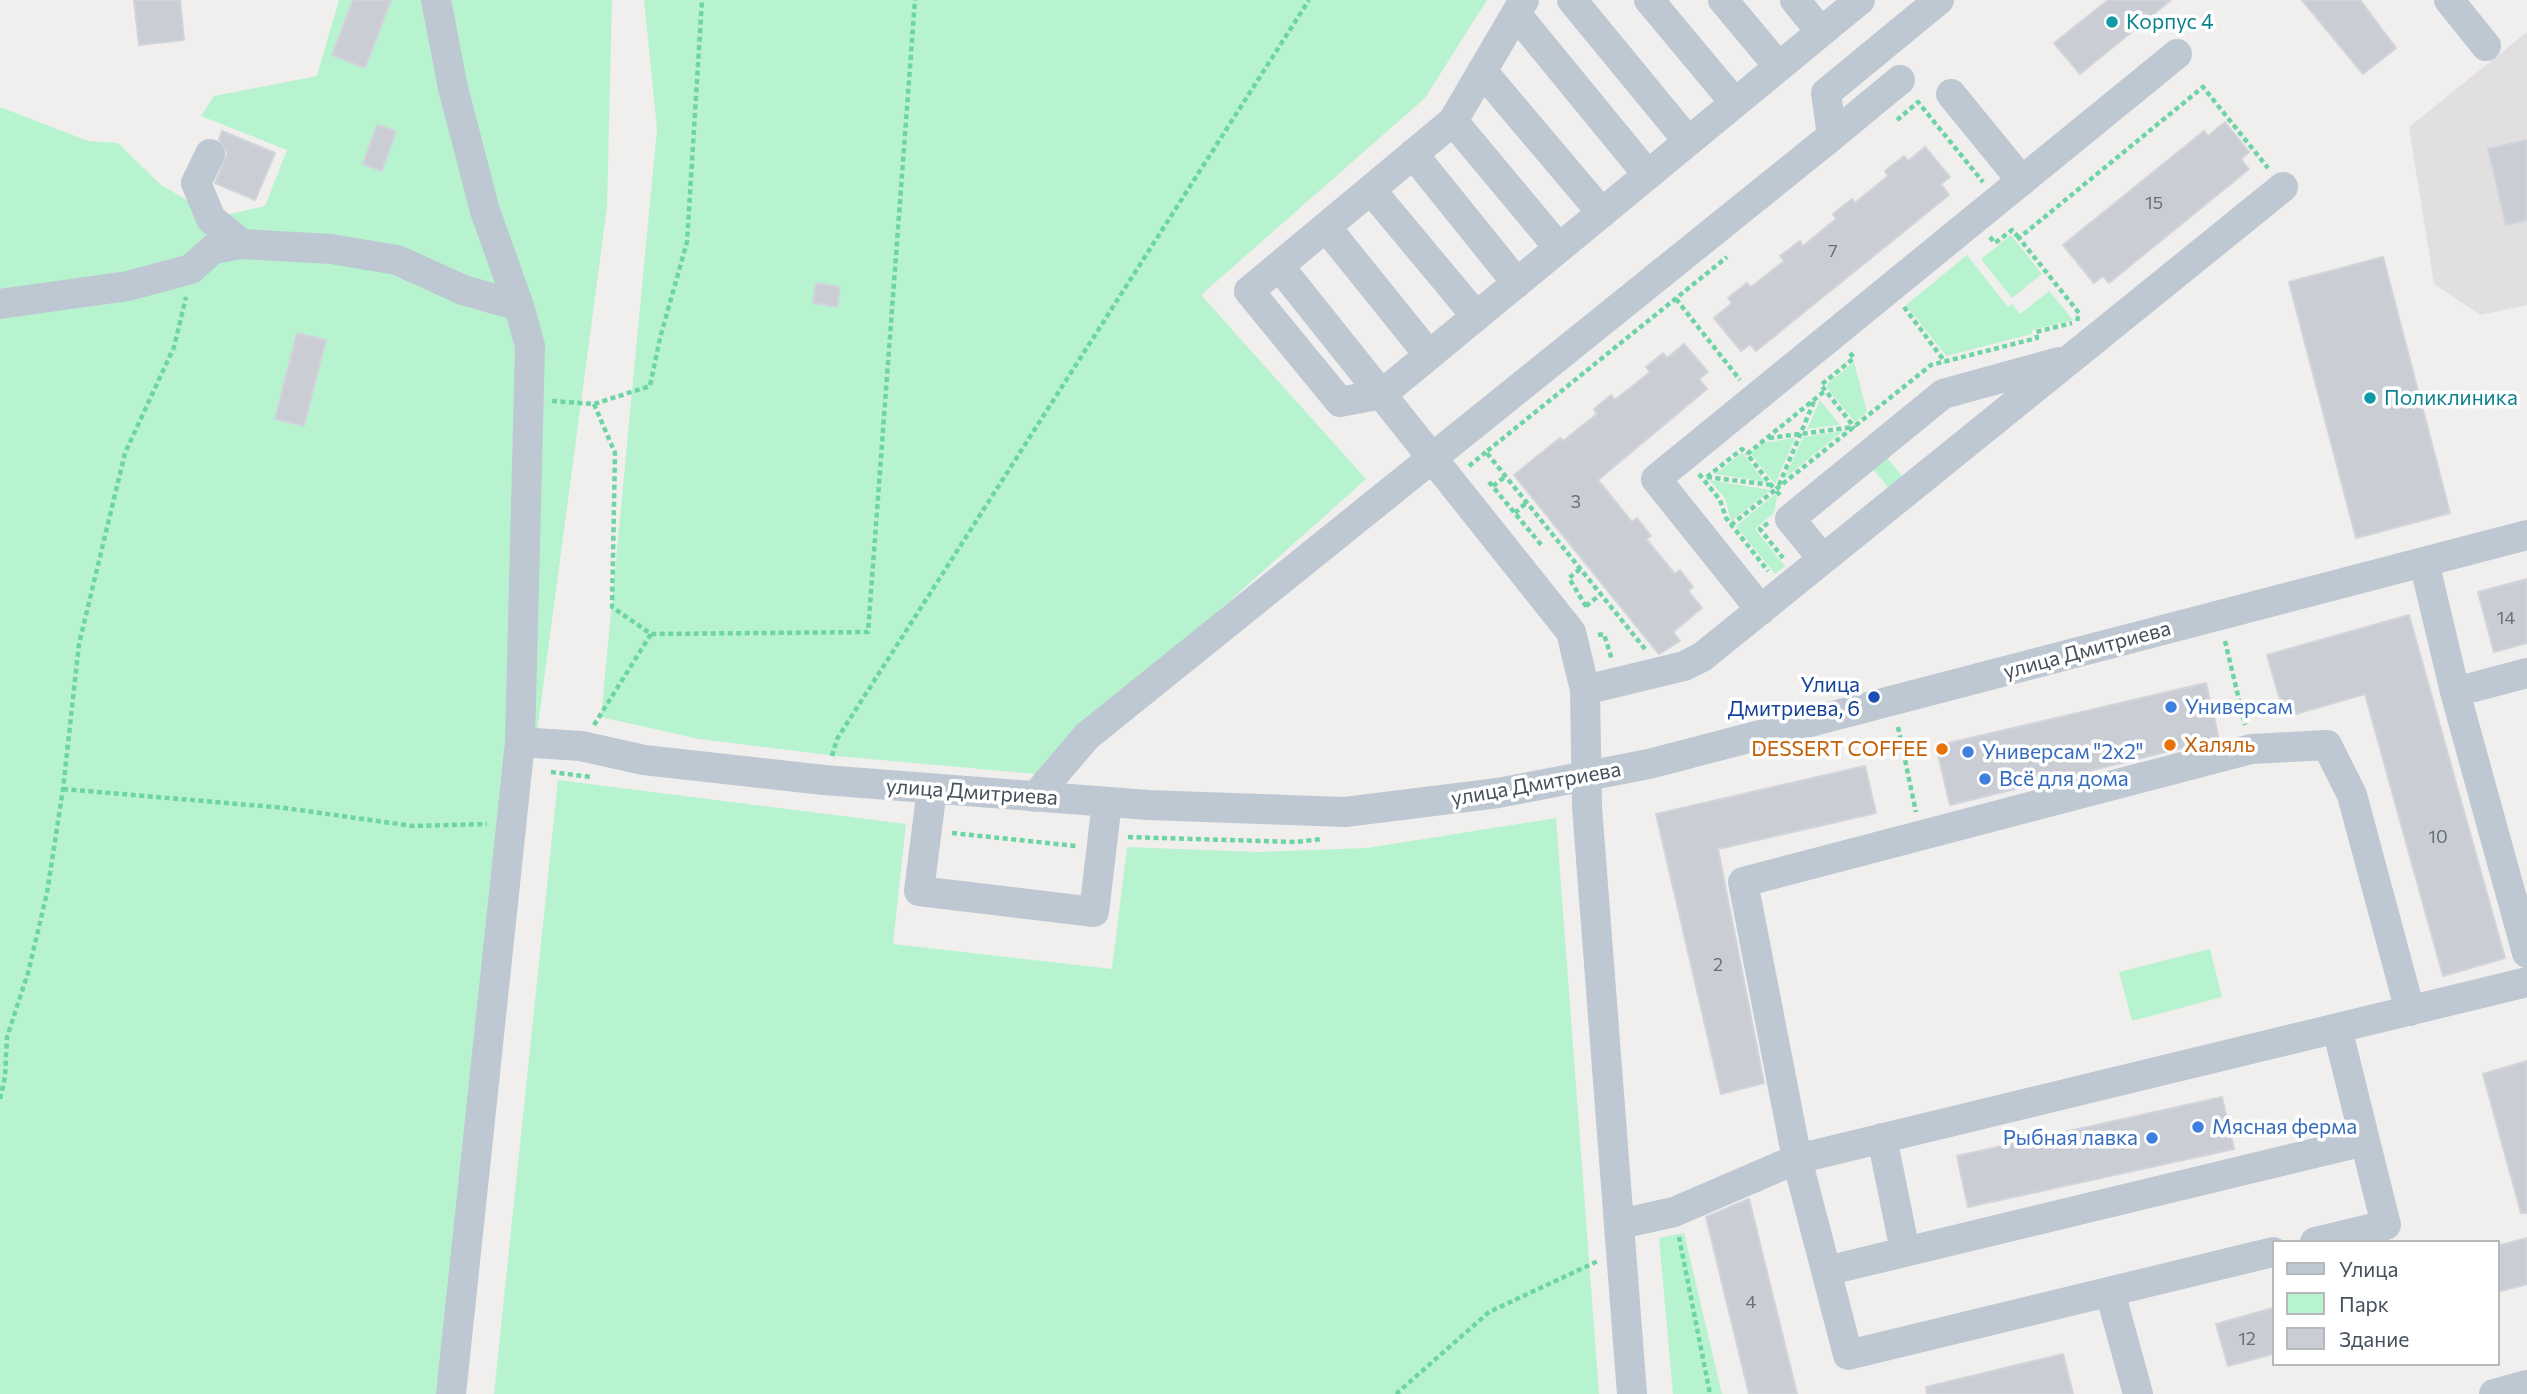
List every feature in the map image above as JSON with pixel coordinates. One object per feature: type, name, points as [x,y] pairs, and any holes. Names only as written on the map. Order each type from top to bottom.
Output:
[{"type":"street","points":[[436,0],[453,88],[485,211],[519,306],[530,346],[520,741],[451,1394]]},
{"type":"street","points":[[1572,0],[1688,141]]},
{"type":"street","points":[[1649,0],[1735,103]]},
{"type":"street","points":[[1723,0],[1779,67]]},
{"type":"street","points":[[1795,0],[1821,32]]},
{"type":"street","points":[[1382,394],[1860,0]]},
{"type":"street","points":[[1832,136],[1825,93],[1939,0]]},
{"type":"street","points":[[2449,0],[2486,46]]},
{"type":"street","points":[[1632,1394],[1586,777],[1586,690],[1571,632],[1279,266],[1453,121],[1520,7],[1648,175]]},
{"type":"street","points":[[1761,610],[1656,479],[2177,54]]},
{"type":"street","points":[[1482,71],[1602,213]]},
{"type":"street","points":[[1035,797],[1087,736],[1900,80]]},
{"type":"street","points":[[1951,94],[2022,181]]},
{"type":"street","points":[[1453,121],[1559,248]]},
{"type":"street","points":[[210,155],[196,183],[211,219],[242,244]]},
{"type":"street","points":[[1413,155],[1517,282]]},
{"type":"street","points":[[1586,690],[1693,662],[2071,359],[2279,181]]},
{"type":"street","points":[[1371,190],[1476,316]]},
{"type":"street","points":[[1326,227],[1429,355]]},
{"type":"street","points":[[0,304],[128,286],[191,269],[213,248],[242,244],[331,248],[397,260],[463,290],[519,306]]},
{"type":"street","points":[[1823,559],[1790,519],[1933,402],[1943,394],[2071,359]]},
{"type":"street","name":"улица Дмитриева","points":[[520,741],[581,746],[644,760],[824,780],[1107,802],[1345,812],[1498,793],[1649,764],[2527,535]]},
{"type":"street","points":[[2424,562],[2455,692],[2527,953]]},
{"type":"street","points":[[2455,692],[2527,673]]},
{"type":"street","points":[[2272,1252],[1848,1355],[1797,1159],[1743,883],[2251,749],[2327,745],[2352,795],[2410,1010]]},
{"type":"street","points":[[932,789],[919,891],[1094,912],[1107,802]]},
{"type":"street","points":[[1620,1224],[1674,1212],[1797,1159],[2527,982]]},
{"type":"street","points":[[2323,1240],[2386,1225],[2337,1028]]},
{"type":"street","points":[[1882,1138],[1903,1241]]},
{"type":"street","points":[[1826,1271],[2318,1140],[2365,1141]]},
{"type":"street","points":[[2110,1292],[2138,1394]]},
{"type":"street","points":[[2494,1394],[2527,1385]]},
{"type":"path","points":[[530,400],[594,404],[650,386],[660,338],[687,243],[702,0]]},
{"type":"path","points":[[594,404],[615,453],[611,607],[652,634],[868,632],[915,0]]},
{"type":"path","points":[[824,780],[837,738],[1309,0]]},
{"type":"path","points":[[2077,322],[2079,313],[2019,238],[2203,87],[2279,181]]},
{"type":"path","points":[[0,1099],[5,1077],[7,1037],[28,973],[47,893],[63,789],[79,644],[125,453],[174,347],[191,269]]},
{"type":"path","points":[[1889,289],[1945,362]]},
{"type":"path","points":[[1676,299],[1747,388]]},
{"type":"path","points":[[2077,322],[2084,330]]},
{"type":"path","points":[[1731,525],[1775,487],[1931,365],[2037,338],[2036,332],[2077,322]]},
{"type":"path","points":[[1747,454],[1825,390]]},
{"type":"path","points":[[1775,487],[1815,398]]},
{"type":"path","points":[[1767,438],[1854,426]]},
{"type":"path","points":[[1706,478],[1742,449],[1781,496],[1779,505]]},
{"type":"path","points":[[1684,456],[1706,478],[1731,525],[1775,580]]},
{"type":"path","points":[[1506,476],[1491,484],[1543,547]]},
{"type":"path","points":[[1706,478],[1775,487]]},
{"type":"path","points":[[1515,513],[1527,502]]},
{"type":"path","points":[[1778,514],[1760,529],[1790,567]]},
{"type":"path","points":[[1586,606],[1601,594]]},
{"type":"path","points":[[581,746],[652,634]]},
{"type":"path","points":[[2225,641],[2251,749]]},
{"type":"path","points":[[1898,727],[1922,836]]},
{"type":"path","points":[[63,789],[285,808],[413,826],[513,823]]},
{"type":"path","points":[[1674,1212],[1710,1394]]},
{"type":"path","points":[[1396,1394],[1489,1312],[1599,1261]]},
{"type":"shaded area","points":[[2527,32],[2527,305],[2480,315],[2434,284],[2409,127]]},
{"type":"green space","points":[[339,0],[612,0],[607,207],[449,1394],[0,1394],[0,107],[88,141],[118,143],[161,185],[216,217],[265,206],[287,150],[201,116],[214,96],[317,76]]},
{"type":"green space","points":[[644,0],[1487,0],[1425,98],[1201,295],[1366,479],[1036,774],[837,756],[699,739],[601,717],[657,129]]},
{"type":"green space","points":[[2011,235],[2042,274],[2012,298],[1981,259]]},
{"type":"green space","points":[[1967,255],[2008,307],[2012,304],[2020,314],[2049,291],[2073,320],[2032,330],[2032,334],[1946,356],[1906,305]]},
{"type":"green space","points":[[1854,362],[1867,412],[1855,422],[1827,388],[1827,384]]},
{"type":"green space","points":[[1820,400],[1840,425],[1807,429]]},
{"type":"green space","points":[[1843,431],[1785,478],[1803,437]]},
{"type":"green space","points":[[1795,438],[1775,484],[1750,453],[1762,443]]},
{"type":"green space","points":[[1742,453],[1765,482],[1716,474]]},
{"type":"green space","points":[[1884,454],[1905,480],[1891,491],[1870,465]]},
{"type":"green space","points":[[1709,480],[1771,490],[1731,521],[1725,498]]},
{"type":"green space","points":[[1775,494],[1777,497],[1774,513],[1755,529],[1785,566],[1775,574],[1736,526]]},
{"type":"green space","points":[[558,780],[906,824],[893,944],[1112,969],[1127,847],[1258,852],[1367,848],[1556,818],[1599,1394],[494,1394]]},
{"type":"green space","points":[[2210,949],[2222,997],[2132,1021],[2119,972]]},
{"type":"green space","points":[[1684,1233],[1722,1394],[1673,1394],[1659,1238]]},
{"type":"building","points":[[134,0],[180,0],[184,40],[139,45]]},
{"type":"building","points":[[353,0],[391,0],[365,68],[332,55]]},
{"type":"building","name":"Корпус 4","points":[[2108,0],[2171,0],[2080,74],[2054,43]]},
{"type":"building","points":[[2302,0],[2360,0],[2396,48],[2363,74]]},
{"type":"building","points":[[2225,122],[2249,152],[2241,159],[2249,169],[2109,283],[2103,276],[2094,283],[2063,245],[2204,131],[2208,136]]},
{"type":"building","points":[[377,125],[396,131],[382,171],[363,164]]},
{"type":"building","points":[[222,131],[275,153],[255,200],[215,183],[227,153],[219,139]]},
{"type":"building","points":[[2527,140],[2527,220],[2506,225],[2488,149]]},
{"type":"building","points":[[1925,147],[1950,177],[1941,184],[1949,195],[1756,351],[1750,344],[1741,351],[1714,318],[1732,303],[1728,298],[1747,283],[1751,287],[1784,261],[1780,256],[1800,241],[1803,246],[1836,219],[1833,214],[1852,199],[1855,203],[1888,176],[1885,171],[1904,156],[1908,161]]},
{"type":"building","name":"Поликлиника","points":[[2383,257],[2450,513],[2356,538],[2289,282]]},
{"type":"building","points":[[816,283],[840,287],[837,307],[813,303]]},
{"type":"building","points":[[297,333],[326,340],[304,426],[275,419]]},
{"type":"building","points":[[1684,344],[1708,372],[1699,379],[1707,389],[1598,480],[1632,522],[1637,518],[1651,536],[1646,539],[1675,574],[1680,570],[1693,587],[1688,591],[1702,608],[1673,632],[1680,641],[1659,654],[1514,475],[1560,438],[1563,441],[1597,414],[1594,409],[1611,395],[1615,400],[1650,372],[1646,367],[1663,353],[1667,358]]},
{"type":"building","points":[[2527,579],[2527,643],[2494,652],[2478,592]]},
{"type":"building","points":[[2409,615],[2505,958],[2443,976],[2365,694],[2285,717],[2267,655]]},
{"type":"building","points":[[2206,683],[2219,739],[1950,805],[1936,746]]},
{"type":"building","points":[[1865,766],[1876,813],[1718,849],[1764,1083],[1721,1094],[1656,814]]},
{"type":"building","points":[[2527,1061],[2527,1213],[2521,1213],[2483,1074]]},
{"type":"building","points":[[2222,1097],[2234,1149],[1968,1207],[1957,1156]]},
{"type":"building","points":[[1749,1199],[1797,1394],[1749,1394],[1706,1217]]},
{"type":"building","points":[[2527,1238],[2527,1284],[2499,1291],[2499,1245]]},
{"type":"building","points":[[2272,1308],[2272,1354],[2228,1366],[2216,1324]]},
{"type":"building","points":[[2063,1354],[2073,1394],[1927,1394],[1926,1387]]},
{"type":"place","name":"Корпус 4","points":[[2112,22]]},
{"type":"place","name":"Поликлиника","points":[[2370,398]]},
{"type":"place","name":"Улица Дмитриева, 6","points":[[1874,697]]},
{"type":"place","name":"Универсам","points":[[2171,707]]},
{"type":"place","name":"Халяль","points":[[2170,745]]},
{"type":"place","name":"DESSERT COFFEE","points":[[1942,749]]},
{"type":"place","name":"Универсам \"2x2\"","points":[[1968,752]]},
{"type":"place","name":"Всё для дома","points":[[1985,779]]},
{"type":"place","name":"Мясная ферма","points":[[2198,1127]]},
{"type":"place","name":"Рыбная лавка","points":[[2152,1138]]}]
